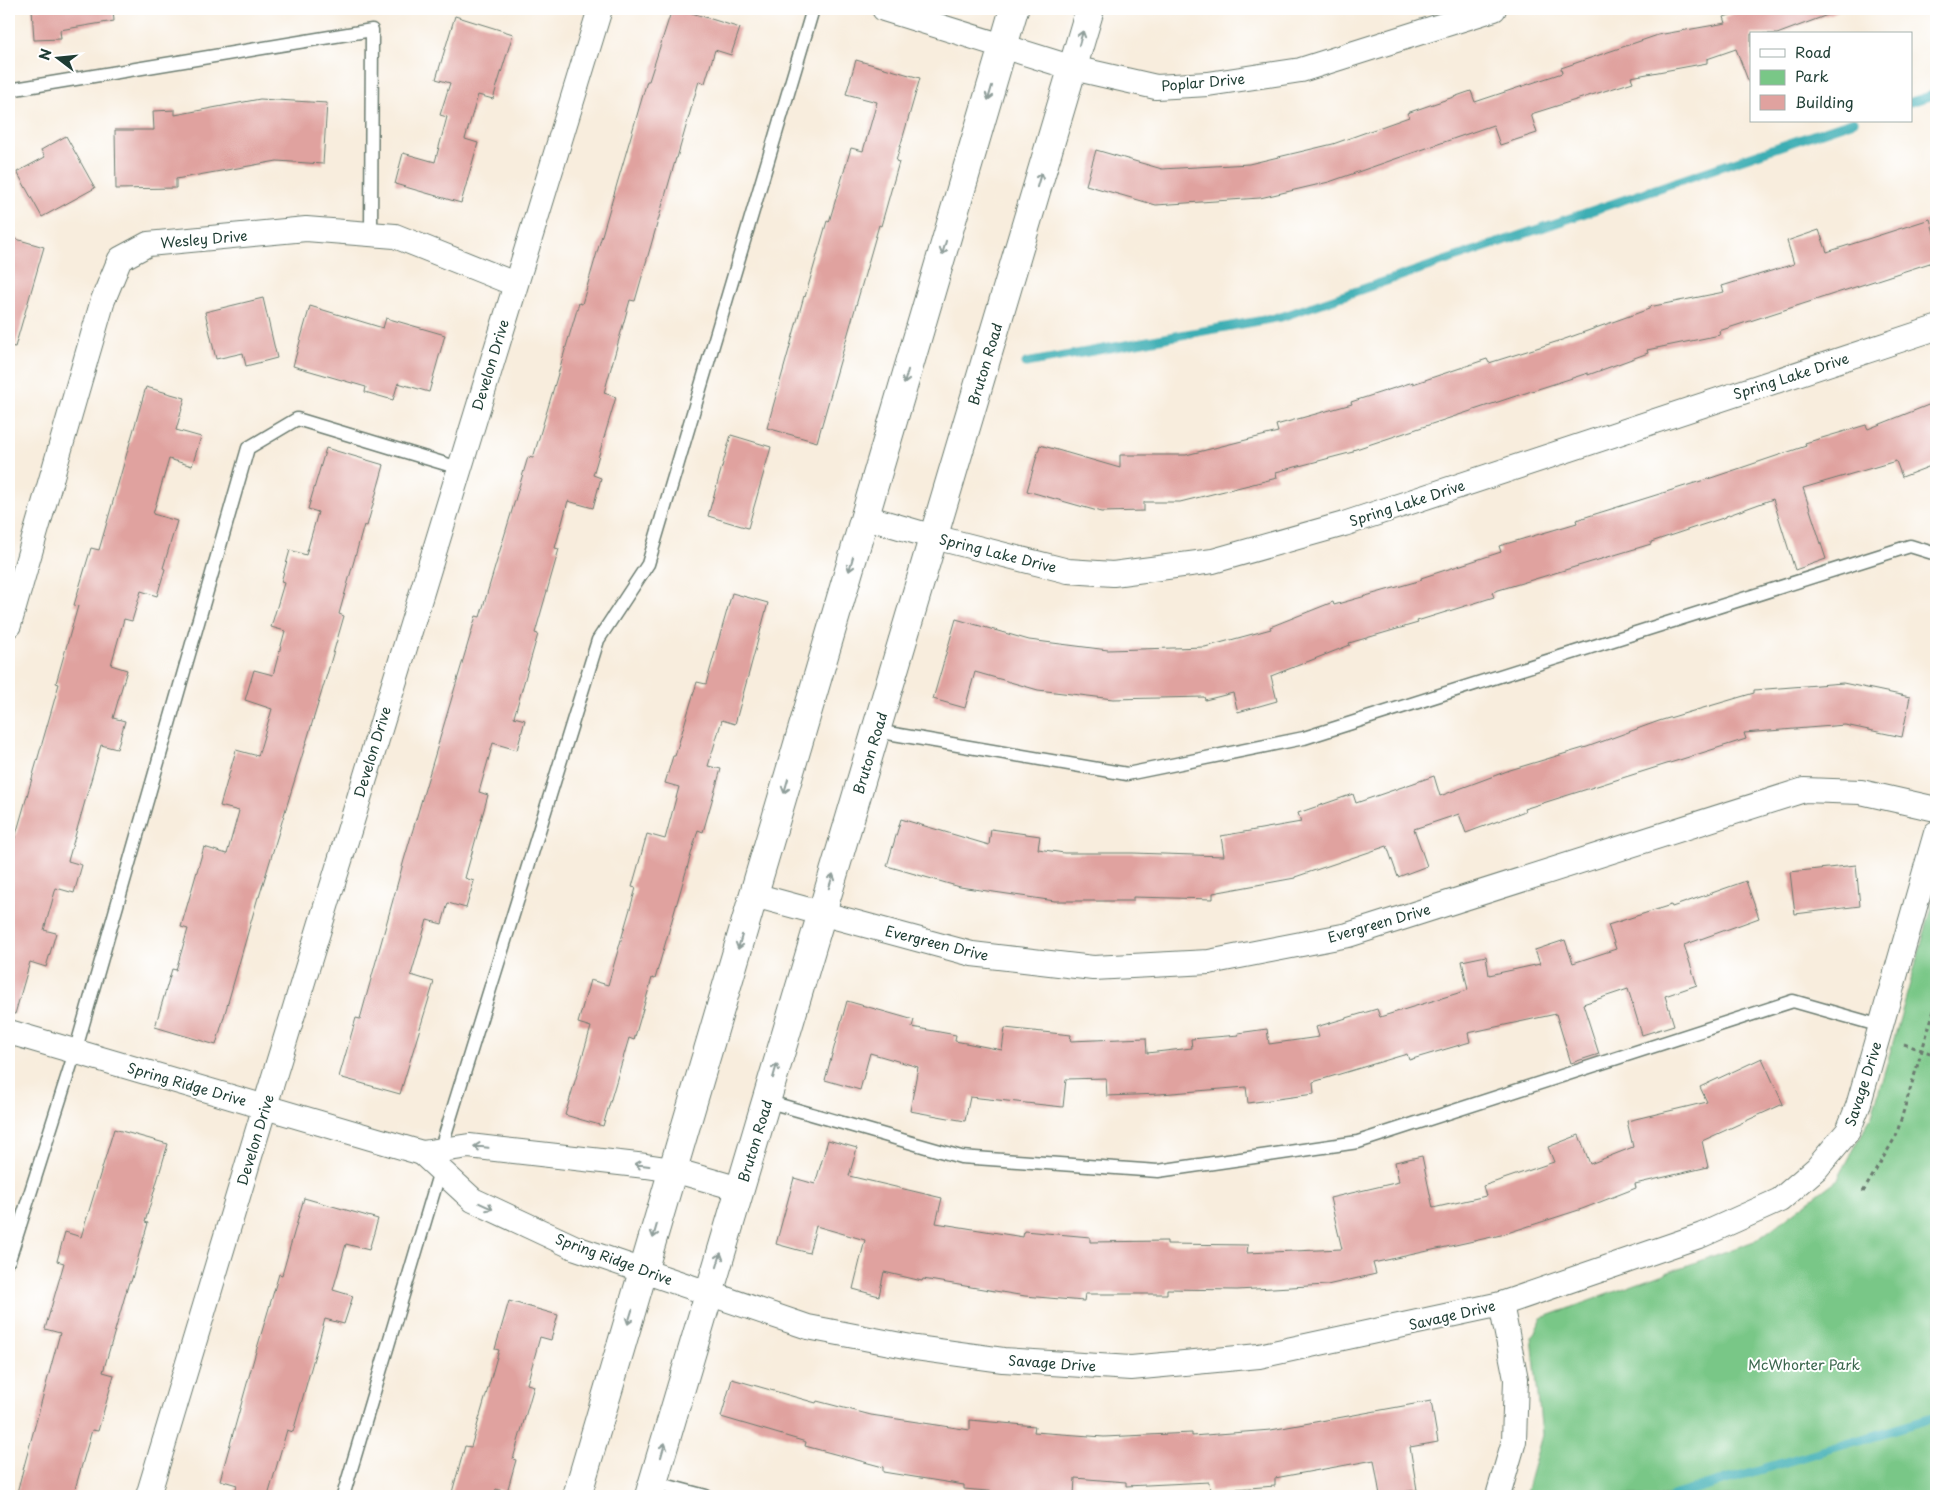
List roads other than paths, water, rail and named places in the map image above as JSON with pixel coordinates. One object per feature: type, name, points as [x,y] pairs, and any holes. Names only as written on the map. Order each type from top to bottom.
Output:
[{"type":"main road","points":[[577,1496],[1014,9]]},
{"type":"main road","name":"Bruton Road","points":[[651,1489],[1090,9]]},
{"type":"street","name":"Develon Drive","points":[[148,1496],[600,9]]},
{"type":"street","name":"Poplar Drive","points":[[884,9],[1073,68],[1156,87],[1208,84],[1301,70],[1490,9]]},
{"type":"street","name":"Wesley Drive","points":[[9,625],[103,300],[120,259],[148,244],[306,229],[395,236],[515,284]]},
{"type":"street","name":"Spring Lake Drive","points":[[865,517],[934,537],[1068,571],[1113,574],[1213,561],[1344,524],[1936,328]]},
{"type":"street","name":"Evergreen Drive","points":[[754,896],[972,954],[1093,968],[1209,962],[1348,935],[1804,790],[1861,792],[1936,809]]},
{"type":"street","name":"Savage Drive","points":[[709,1293],[808,1326],[916,1348],[1003,1360],[1131,1368],[1259,1356],[1501,1304],[1702,1235],[1780,1200],[1817,1168],[1848,1131],[1858,1106],[1936,833]]},
{"type":"street","name":"Spring Ridge Drive","points":[[9,1032],[265,1106],[434,1158],[473,1200],[576,1248],[709,1293]]},
{"type":"street","name":"Spring Ridge Drive","points":[[434,1158],[469,1146],[673,1170],[740,1188]]},
{"type":"street","points":[[1498,1496],[1514,1441],[1516,1379],[1501,1304]]},
{"type":"lane","points":[[343,1496],[434,1158],[598,640],[648,564],[813,9]]},
{"type":"lane","points":[[9,90],[372,30],[371,234]]},
{"type":"lane","points":[[9,1260],[75,1052],[248,448],[297,418],[459,468]]},
{"type":"lane","points":[[876,731],[1128,774],[1304,738],[1910,546],[1936,554]]},
{"type":"lane","points":[[766,1101],[961,1157],[1158,1171],[1358,1142],[1793,1000],[1880,1031]]},
{"type":"lane","points":[[651,1489],[706,1496]]},
{"type":"waterway","points":[[1912,102],[1936,94]]},
{"type":"waterway","points":[[1026,363],[1281,317],[1851,122]]},
{"type":"waterway","points":[[1672,1496],[1936,1417]]},
{"type":"park label","name":"McWhorter Park","points":[[1804,1364]]}]
